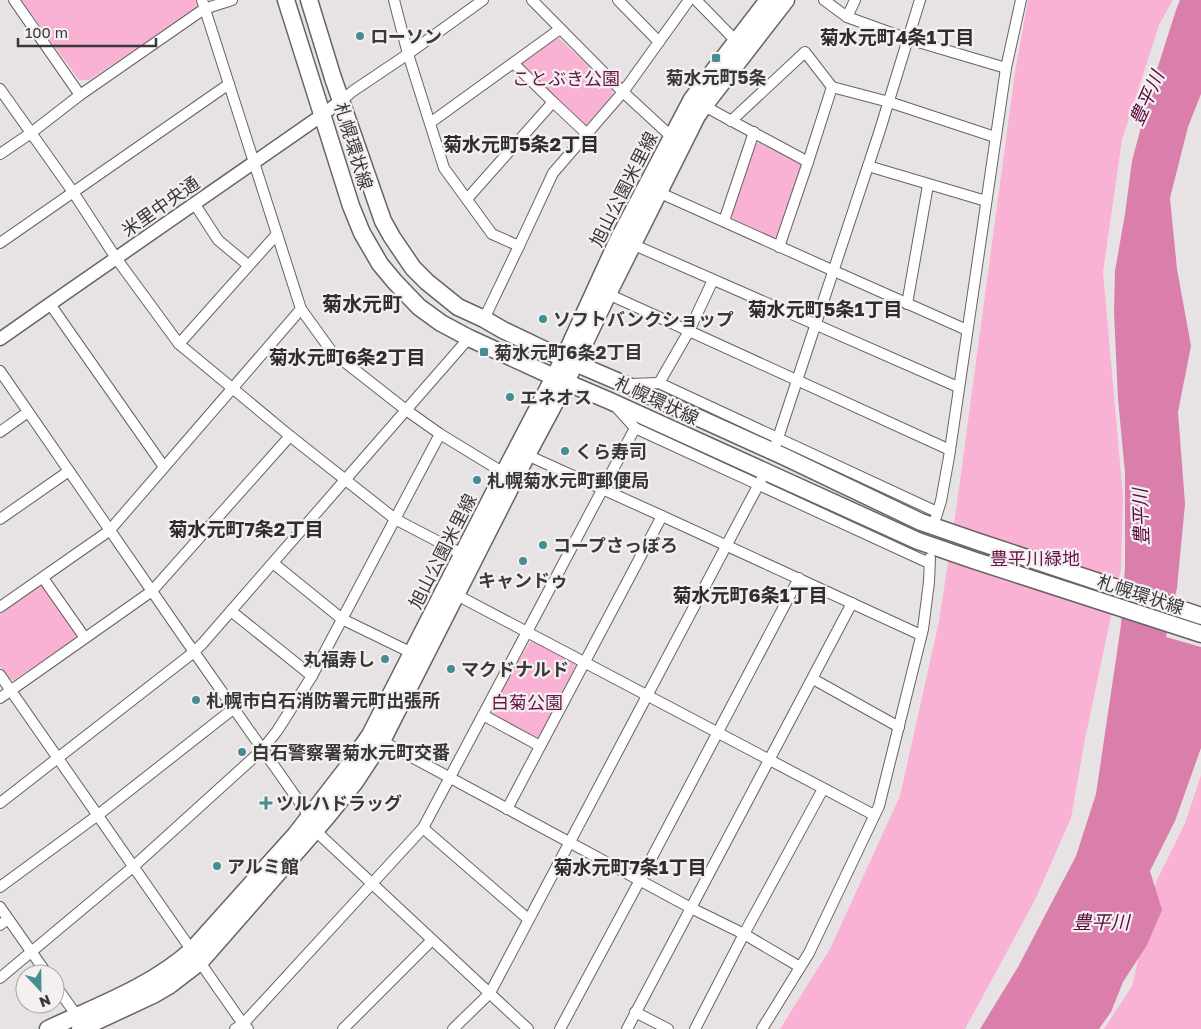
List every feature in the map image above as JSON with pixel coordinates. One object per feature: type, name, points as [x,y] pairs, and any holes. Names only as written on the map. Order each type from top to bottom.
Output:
[{"type":"main road","name":"札幌環状線","points":[[286,0],[351,206],[362,232],[380,264],[394,282],[419,307],[440,323],[560,380],[918,541],[1201,634]]},
{"type":"main road","name":"札幌環状線","points":[[309,0],[341,101],[383,221],[392,238],[413,268],[458,307],[503,330],[785,457],[921,522],[1201,616]]},
{"type":"main road","name":"旭山公園米里線","points":[[570,360],[617,242],[678,141],[697,116],[698,103],[736,40],[768,0]]},
{"type":"main road","name":"旭山公園米里線","points":[[698,103],[786,0]]},
{"type":"main road","name":"旭山公園米里線","points":[[313,823],[336,783],[370,735],[412,653],[451,592],[527,455],[560,380],[608,294],[658,192],[678,141]]},
{"type":"main road","name":"旭山公園米里線","points":[[48,1029],[78,1022],[153,995],[170,985],[313,823],[355,782],[382,741],[451,592],[462,554],[504,472],[560,380]]},
{"type":"street","points":[[14,0],[80,95]]},
{"type":"street","points":[[0,154],[31,133],[203,4],[232,0]]},
{"type":"street","points":[[394,0],[408,54],[444,168],[492,234],[520,246]]},
{"type":"street","points":[[341,101],[483,0]]},
{"type":"street","points":[[532,0],[623,92],[678,141]]},
{"type":"street","points":[[618,0],[659,42]]},
{"type":"street","points":[[484,319],[553,173],[623,92],[688,0]]},
{"type":"street","points":[[696,0],[736,40]]},
{"type":"street","points":[[824,0],[847,17],[908,39],[1006,68]]},
{"type":"street","points":[[847,17],[855,0]]},
{"type":"street","points":[[777,442],[889,102],[920,0]]},
{"type":"street","points":[[624,384],[659,383],[777,442],[937,514],[950,450],[1006,68],[1020,0]]},
{"type":"street","points":[[203,4],[301,309],[332,352],[440,434],[504,472]]},
{"type":"street","points":[[430,123],[560,28]]},
{"type":"street","points":[[731,121],[805,52],[832,86],[889,102],[995,137]]},
{"type":"street","points":[[513,63],[587,134]]},
{"type":"street","points":[[0,243],[229,84]]},
{"type":"street","points":[[778,247],[832,86]]},
{"type":"street","points":[[0,89],[73,192],[116,258],[179,344],[290,436],[395,519],[462,554]]},
{"type":"street","name":"米里中央通","points":[[0,339],[341,101]]},
{"type":"street","points":[[467,199],[553,102]]},
{"type":"street","points":[[698,103],[808,162]]},
{"type":"street","points":[[724,221],[754,132]]},
{"type":"street","points":[[868,166],[986,201]]},
{"type":"street","points":[[907,304],[928,185]]},
{"type":"street","points":[[658,192],[967,330]]},
{"type":"street","points":[[194,203],[218,240],[248,265]]},
{"type":"street","points":[[179,344],[277,234]]},
{"type":"street","points":[[632,244],[958,387]]},
{"type":"street","points":[[659,383],[689,331],[713,280]]},
{"type":"street","points":[[608,294],[950,450]]},
{"type":"street","points":[[50,304],[164,467]]},
{"type":"street","points":[[0,607],[110,531],[301,309]]},
{"type":"street","points":[[0,804],[194,652],[469,338]]},
{"type":"street","points":[[0,371],[321,836],[528,1029]]},
{"type":"street","points":[[610,401],[635,428],[760,482],[929,560],[929,582],[922,635],[879,806],[809,953],[762,1029]]},
{"type":"street","points":[[0,432],[28,412]]},
{"type":"street","points":[[0,675],[196,956],[242,1027],[423,828],[635,428]]},
{"type":"street","points":[[0,978],[134,866],[262,750],[277,731],[312,676],[440,434]]},
{"type":"street","points":[[0,698],[152,592],[290,436]]},
{"type":"street","points":[[527,455],[922,635]]},
{"type":"street","points":[[0,519],[69,471]]},
{"type":"street","points":[[453,1029],[490,993],[760,482]]},
{"type":"street","points":[[507,808],[662,516]]},
{"type":"street","points":[[273,563],[342,619],[412,653]]},
{"type":"street","points":[[43,578],[85,638]]},
{"type":"street","points":[[560,1029],[799,578]]},
{"type":"street","points":[[451,592],[648,694],[874,815]]},
{"type":"street","points":[[627,1029],[852,603]]},
{"type":"street","points":[[231,611],[312,676]]},
{"type":"street","points":[[813,679],[899,727]]},
{"type":"street","points":[[0,887],[98,815],[233,709]]},
{"type":"street","points":[[483,715],[540,746]]},
{"type":"street","points":[[382,741],[691,908],[744,934],[800,967]]},
{"type":"street","points":[[695,1029],[823,788]]},
{"type":"street","points":[[423,828],[528,919]]},
{"type":"street","points":[[0,907],[4,922],[40,964]]},
{"type":"street","points":[[343,1029],[432,940]]},
{"type":"street","points":[[65,1001],[78,1022]]},
{"type":"street","points":[[636,1012],[668,1029]]},
{"type":"green space","points":[[21,0],[196,0],[198,7],[89,80],[79,80]]},
{"type":"green space","name":"豊平川緑地","points":[[1028,0],[1173,0],[1159,25],[1122,140],[1103,272],[1123,496],[1121,569],[1085,739],[1071,818],[1035,900],[965,1029],[780,1029],[830,949],[900,796],[939,621],[957,503],[1015,72]]},
{"type":"green space","name":"ことぶき公園","points":[[559,38],[612,89],[613,94],[585,126],[521,67],[521,62]]},
{"type":"green space","points":[[759,143],[798,161],[801,166],[778,236],[774,238],[733,219],[731,214],[756,144]]},
{"type":"green space","points":[[39,586],[43,587],[76,635],[75,639],[14,680],[9,679],[0,666],[0,614]]},
{"type":"green space","name":"白菊公園","points":[[534,640],[575,662],[576,666],[539,737],[536,738],[493,715],[491,710],[529,643]]},
{"type":"green space","points":[[1201,775],[1201,1029],[1104,1029],[1132,986],[1156,882],[1185,823]]},
{"type":"water","name":"豊平川","points":[[1180,0],[1201,0],[1201,94],[1188,127],[1170,198],[1177,269],[1191,346],[1178,412],[1185,504],[1177,588],[1166,637],[1201,647],[1201,748],[1175,821],[1150,871],[1162,910],[1147,945],[1123,982],[1111,1012],[1099,1029],[980,1029],[1018,967],[1076,856],[1096,794],[1121,625],[1125,567],[1125,473],[1118,399],[1114,312],[1115,271],[1132,161],[1153,82]]},
{"type":"place","name":"ローソン","points":[[360,36]]},
{"type":"place","name":"菊水元町5条","points":[[716,58]]},
{"type":"place","name":"ソフトバンクショップ","points":[[543,319]]},
{"type":"place","name":"菊水元町6条2丁目","points":[[484,352]]},
{"type":"place","name":"エネオス","points":[[510,397]]},
{"type":"place","name":"くら寿司","points":[[565,451]]},
{"type":"place","name":"札幌菊水元町郵便局","points":[[477,480]]},
{"type":"place","name":"コープさっぽろ","points":[[543,545]]},
{"type":"place","name":"キャンドゥ","points":[[523,561]]},
{"type":"place","name":"丸福寿し","points":[[385,659]]},
{"type":"place","name":"マクドナルド","points":[[451,669]]},
{"type":"place","name":"札幌市白石消防署元町出張所","points":[[196,700]]},
{"type":"place","name":"白石警察署菊水元町交番","points":[[242,752]]},
{"type":"place","name":"ツルハドラッグ","points":[[266,803]]},
{"type":"place","name":"アルミ館","points":[[217,866]]},
{"type":"district","name":"菊水元町4条1丁目","points":[[897,36]]},
{"type":"district","name":"菊水元町5条2丁目","points":[[521,143]]},
{"type":"district","name":"菊水元町","points":[[362,303]]},
{"type":"district","name":"菊水元町5条1丁目","points":[[825,308]]},
{"type":"district","name":"菊水元町6条2丁目","points":[[347,356]]},
{"type":"district","name":"菊水元町7条2丁目","points":[[246,528]]},
{"type":"district","name":"菊水元町6条1丁目","points":[[750,594]]},
{"type":"district","name":"菊水元町7条1丁目","points":[[630,866]]}]
